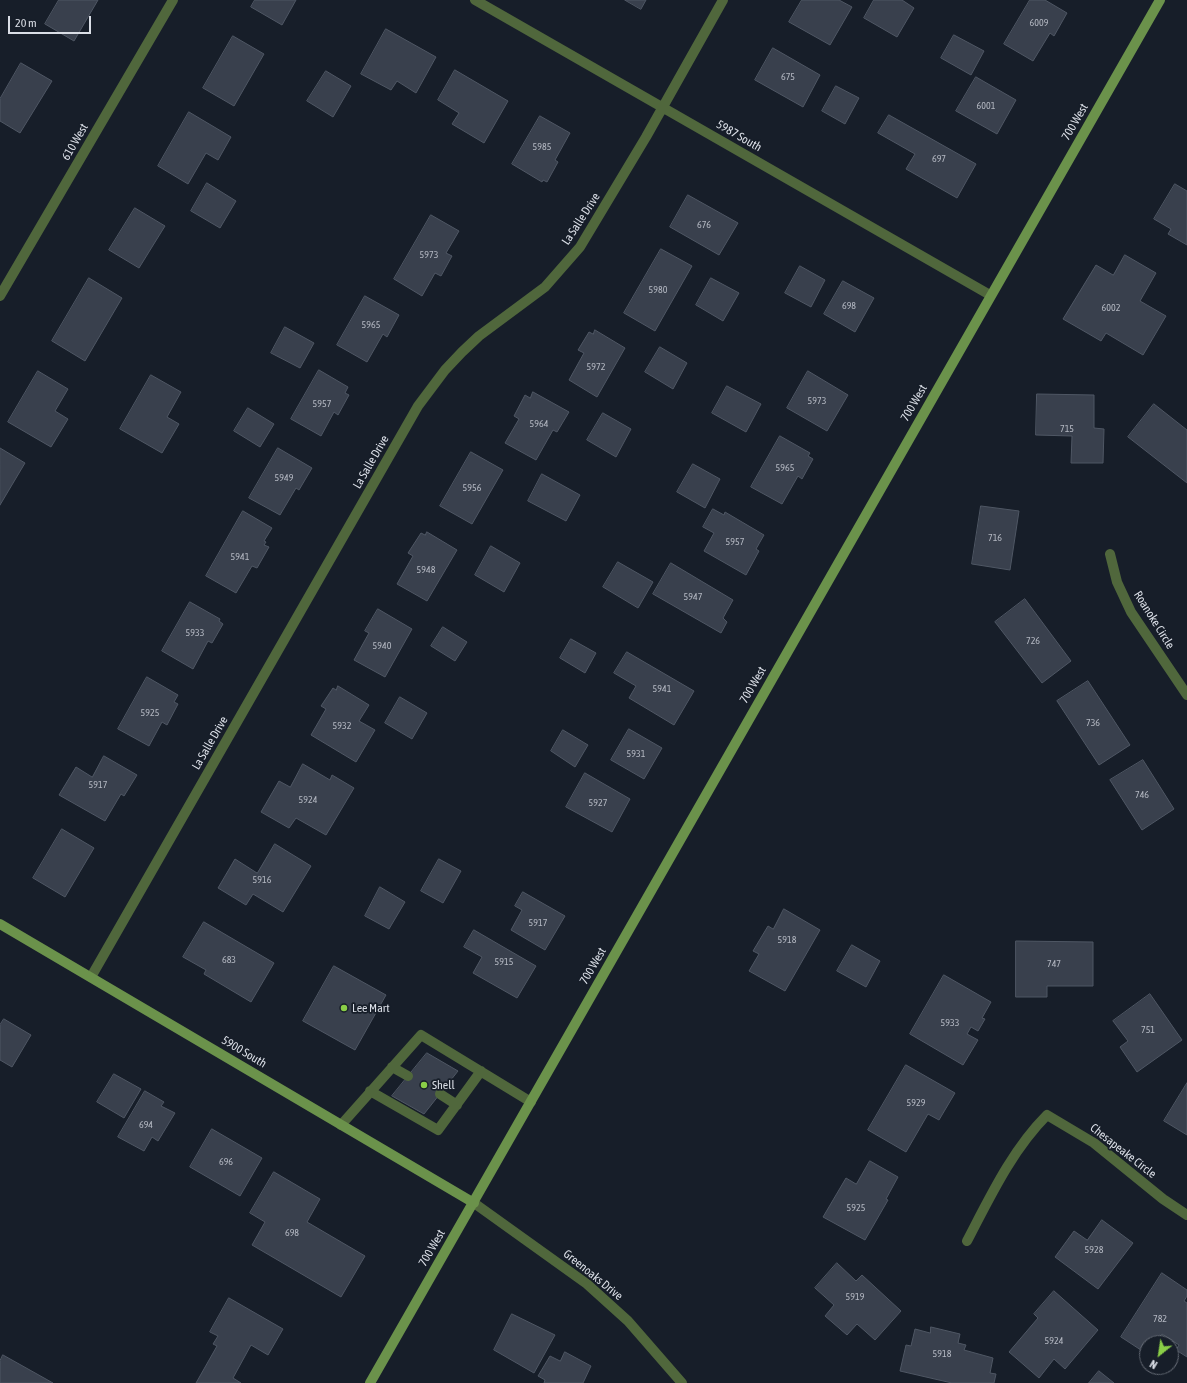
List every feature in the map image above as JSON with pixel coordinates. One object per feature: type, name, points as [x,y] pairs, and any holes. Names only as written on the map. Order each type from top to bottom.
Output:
[{"type":"main road","name":"700 West","points":[[370,1383],[474,1203],[990,295],[1160,0]]},
{"type":"main road","name":"5900 South","points":[[0,924],[474,1203]]},
{"type":"street","name":"610 West","points":[[0,296],[173,0]]},
{"type":"street","name":"5987 South","points":[[475,0],[990,295]]},
{"type":"street","name":"La Salle Drive","points":[[91,977],[418,406],[445,370],[473,341],[545,287],[563,268],[594,224],[663,108],[723,0]]},
{"type":"street","name":"Roanoke Circle","points":[[1110,554],[1118,582],[1131,612],[1187,695]]},
{"type":"street","points":[[341,1125],[420,1035],[531,1102]]},
{"type":"street","points":[[392,1067],[408,1076]]},
{"type":"street","points":[[370,1091],[438,1130],[481,1071]]},
{"type":"street","points":[[440,1094],[457,1105]]},
{"type":"street","name":"Chesapeake Circle","points":[[967,1241],[1018,1150],[1031,1131],[1047,1114],[1094,1143],[1164,1199],[1187,1215]]},
{"type":"street","name":"Greenoaks Drive","points":[[474,1203],[586,1284],[628,1321],[682,1383]]},
{"type":"building","points":[[59,0],[98,0],[74,41],[45,24]]},
{"type":"building","points":[[255,0],[296,0],[282,25],[251,7]]},
{"type":"building","points":[[625,0],[646,0],[641,9]]},
{"type":"building","points":[[802,0],[839,0],[852,7],[830,45],[789,22]]},
{"type":"building","points":[[874,0],[902,0],[914,8],[897,37],[864,18]]},
{"type":"building","points":[[1030,0],[1045,0],[1067,13],[1054,36],[1050,33],[1033,61],[1004,44]]},
{"type":"building","points":[[386,29],[436,57],[416,93],[397,81],[391,90],[361,74]]},
{"type":"building","points":[[954,35],[984,51],[971,75],[941,58]]},
{"type":"building","points":[[233,36],[264,54],[234,106],[203,88]]},
{"type":"building","points":[[773,48],[820,75],[803,107],[755,80]]},
{"type":"building","points":[[21,63],[52,81],[20,133],[0,121],[0,99]]},
{"type":"building","points":[[455,70],[508,101],[484,143],[452,124],[459,113],[438,100]]},
{"type":"building","points":[[326,71],[351,86],[333,117],[307,101]]},
{"type":"building","points":[[976,77],[1016,100],[997,134],[956,111]]},
{"type":"building","points":[[836,86],[859,98],[845,124],[822,111]]},
{"type":"building","points":[[189,112],[231,137],[218,160],[206,153],[188,184],[158,166]]},
{"type":"building","points":[[889,115],[976,164],[957,198],[906,169],[915,154],[878,133]]},
{"type":"building","points":[[540,116],[570,133],[555,160],[558,162],[547,182],[543,180],[542,182],[512,164]]},
{"type":"building","points":[[207,183],[236,201],[220,228],[191,211]]},
{"type":"building","points":[[1175,184],[1187,191],[1187,245],[1168,234],[1171,229],[1154,219]]},
{"type":"building","points":[[688,195],[738,223],[719,255],[670,227]]},
{"type":"building","points":[[135,208],[165,226],[139,268],[109,250]]},
{"type":"building","points":[[431,215],[459,231],[446,253],[452,256],[441,276],[435,273],[422,296],[394,279]]},
{"type":"building","points":[[661,249],[692,266],[655,331],[624,313]]},
{"type":"building","points":[[1125,255],[1156,273],[1140,301],[1166,316],[1143,355],[1106,333],[1101,341],[1063,319],[1096,265],[1113,275]]},
{"type":"building","points":[[800,266],[825,280],[811,307],[785,293]]},
{"type":"building","points":[[89,278],[122,298],[85,361],[52,341]]},
{"type":"building","points":[[711,278],[739,293],[723,321],[696,305]]},
{"type":"building","points":[[843,281],[874,298],[855,332],[824,314]]},
{"type":"building","points":[[365,296],[399,315],[387,337],[383,334],[367,362],[337,345]]},
{"type":"building","points":[[285,327],[314,343],[300,368],[271,353]]},
{"type":"building","points":[[595,330],[625,348],[597,397],[569,380],[584,353],[578,350],[589,332],[593,334]]},
{"type":"building","points":[[660,347],[687,363],[673,389],[645,372]]},
{"type":"building","points":[[319,370],[348,387],[345,393],[349,395],[338,415],[334,412],[321,436],[291,419]]},
{"type":"building","points":[[38,371],[68,389],[55,411],[68,419],[51,447],[8,422]]},
{"type":"building","points":[[808,371],[848,395],[827,431],[787,408]]},
{"type":"building","points":[[151,375],[181,392],[167,417],[179,424],[162,453],[120,429]]},
{"type":"building","points":[[727,386],[761,404],[746,432],[712,413]]},
{"type":"building","points":[[533,392],[569,412],[557,432],[553,430],[536,460],[505,443],[519,419],[514,416],[525,395],[530,398]]},
{"type":"building","points":[[1037,394],[1094,395],[1094,428],[1104,429],[1103,463],[1071,463],[1072,436],[1036,435]]},
{"type":"building","points":[[1154,404],[1187,430],[1187,483],[1128,437]]},
{"type":"building","points":[[248,408],[274,424],[260,447],[234,431]]},
{"type":"building","points":[[603,413],[631,429],[616,457],[587,440]]},
{"type":"building","points":[[780,436],[810,453],[808,456],[813,459],[802,479],[798,476],[782,504],[751,487]]},
{"type":"building","points":[[0,448],[25,463],[0,505]]},
{"type":"building","points":[[278,448],[312,468],[299,490],[296,488],[280,515],[249,498]]},
{"type":"building","points":[[471,452],[503,470],[472,524],[440,506]]},
{"type":"building","points":[[693,464],[720,479],[705,508],[677,492]]},
{"type":"building","points":[[542,474],[580,495],[566,521],[528,501]]},
{"type":"building","points":[[981,506],[1019,511],[1010,570],[972,564]]},
{"type":"building","points":[[713,509],[724,515],[725,512],[764,535],[756,549],[759,551],[746,575],[704,551],[714,533],[703,527]]},
{"type":"building","points":[[243,511],[272,528],[264,541],[266,542],[264,545],[269,547],[257,568],[252,566],[236,593],[206,576]]},
{"type":"building","points":[[427,532],[457,550],[427,601],[397,584],[413,556],[408,553],[421,533],[425,535]]},
{"type":"building","points":[[491,546],[520,563],[504,592],[475,575]]},
{"type":"building","points":[[618,562],[653,582],[638,608],[603,587]]},
{"type":"building","points":[[671,563],[733,600],[723,618],[727,622],[721,633],[653,594]]},
{"type":"building","points":[[1025,599],[1071,661],[1042,683],[995,622]]},
{"type":"building","points":[[190,602],[220,619],[219,621],[223,624],[212,643],[208,641],[193,669],[162,651]]},
{"type":"building","points":[[378,609],[412,629],[385,677],[354,660],[369,633],[365,631]]},
{"type":"building","points":[[443,627],[467,642],[455,661],[431,646]]},
{"type":"building","points":[[571,639],[596,653],[585,673],[560,658]]},
{"type":"building","points":[[627,652],[694,691],[674,725],[629,698],[636,686],[614,673]]},
{"type":"building","points":[[147,677],[178,695],[174,702],[178,704],[167,725],[162,722],[149,746],[118,729]]},
{"type":"building","points":[[1088,681],[1130,745],[1099,765],[1057,701]]},
{"type":"building","points":[[338,686],[369,705],[359,721],[375,730],[356,762],[311,735],[326,709],[321,706],[333,688],[336,690]]},
{"type":"building","points":[[400,697],[427,713],[412,739],[385,723]]},
{"type":"building","points":[[629,729],[662,748],[644,779],[611,760]]},
{"type":"building","points":[[563,730],[588,745],[575,767],[551,751]]},
{"type":"building","points":[[104,756],[137,775],[124,796],[121,794],[105,821],[59,795],[76,767],[92,777]]},
{"type":"building","points":[[1143,760],[1174,809],[1142,830],[1110,780]]},
{"type":"building","points":[[303,764],[330,780],[332,775],[354,788],[326,835],[296,818],[289,828],[261,812],[279,781],[290,787]]},
{"type":"building","points":[[585,773],[630,799],[612,832],[566,807]]},
{"type":"building","points":[[62,829],[94,848],[65,897],[33,878]]},
{"type":"building","points":[[275,844],[311,866],[283,912],[253,894],[246,905],[218,888],[235,859],[257,873]]},
{"type":"building","points":[[439,859],[461,871],[443,903],[421,891]]},
{"type":"building","points":[[380,887],[405,902],[389,929],[365,916]]},
{"type":"building","points":[[523,892],[565,916],[545,950],[511,930],[522,910],[515,906]]},
{"type":"building","points":[[784,909],[820,930],[785,991],[749,971],[759,954],[753,951],[768,926],[773,929]]},
{"type":"building","points":[[204,922],[274,963],[251,1002],[204,974],[206,970],[183,957]]},
{"type":"building","points":[[474,930],[536,966],[517,998],[473,973],[482,957],[464,947]]},
{"type":"building","points":[[1016,941],[1093,942],[1093,986],[1047,986],[1047,997],[1016,997]]},
{"type":"building","points":[[852,945],[880,961],[866,987],[837,971]]},
{"type":"building","name":"Lee Mart","points":[[334,966],[386,995],[355,1050],[303,1021]]},
{"type":"building","points":[[944,975],[991,1002],[982,1018],[985,1019],[978,1031],[971,1027],[967,1034],[978,1040],[963,1065],[910,1034]]},
{"type":"building","points":[[1150,994],[1182,1040],[1137,1072],[1120,1047],[1128,1041],[1113,1021]]},
{"type":"building","points":[[4,1019],[31,1035],[12,1067],[0,1060],[0,1025]]},
{"type":"building","name":"Shell","points":[[427,1053],[458,1071],[424,1114],[392,1096]]},
{"type":"building","points":[[906,1065],[955,1093],[939,1120],[928,1114],[906,1152],[868,1130]]},
{"type":"building","points":[[114,1074],[141,1089],[124,1118],[97,1102]]},
{"type":"building","points":[[1187,1083],[1187,1135],[1164,1121]]},
{"type":"building","points":[[145,1091],[164,1102],[161,1106],[175,1113],[158,1141],[152,1137],[144,1151],[118,1137]]},
{"type":"building","points":[[212,1129],[262,1158],[240,1196],[190,1167]]},
{"type":"building","points":[[870,1161],[898,1177],[886,1199],[888,1200],[865,1240],[823,1217],[846,1178],[856,1184]]},
{"type":"building","points":[[274,1172],[320,1199],[307,1222],[365,1256],[341,1297],[252,1245],[265,1222],[250,1213]]},
{"type":"building","points":[[1102,1220],[1133,1243],[1098,1289],[1055,1257],[1074,1231],[1087,1240]]},
{"type":"building","points":[[837,1263],[856,1281],[862,1275],[901,1311],[875,1340],[857,1324],[847,1335],[825,1316],[834,1305],[815,1288]]},
{"type":"building","points":[[1162,1273],[1187,1290],[1187,1296],[1184,1301],[1187,1303],[1187,1357],[1179,1352],[1179,1335],[1139,1335],[1139,1349],[1121,1337]]},
{"type":"building","points":[[1054,1291],[1098,1330],[1065,1369],[1054,1359],[1039,1378],[1009,1352],[1038,1318],[1034,1314]]},
{"type":"building","points":[[229,1298],[283,1329],[268,1355],[251,1345],[233,1378],[241,1383],[196,1383],[217,1346],[213,1344],[218,1336],[210,1332]]},
{"type":"building","points":[[512,1314],[555,1335],[534,1373],[494,1350]]},
{"type":"building","points":[[931,1327],[960,1334],[958,1343],[966,1345],[964,1350],[993,1358],[990,1373],[996,1374],[994,1383],[952,1383],[900,1371],[906,1345],[911,1346],[915,1329],[930,1333]]},
{"type":"building","points":[[565,1352],[591,1366],[583,1383],[544,1383],[545,1380],[538,1376],[550,1356],[560,1361]]},
{"type":"building","points":[[3,1355],[53,1383],[0,1383],[0,1361]]},
{"type":"building","points":[[1099,1371],[1114,1383],[1089,1383]]},
{"type":"place","name":"Lee Mart","points":[[344,1008]]},
{"type":"place","name":"Shell","points":[[424,1085]]}]
